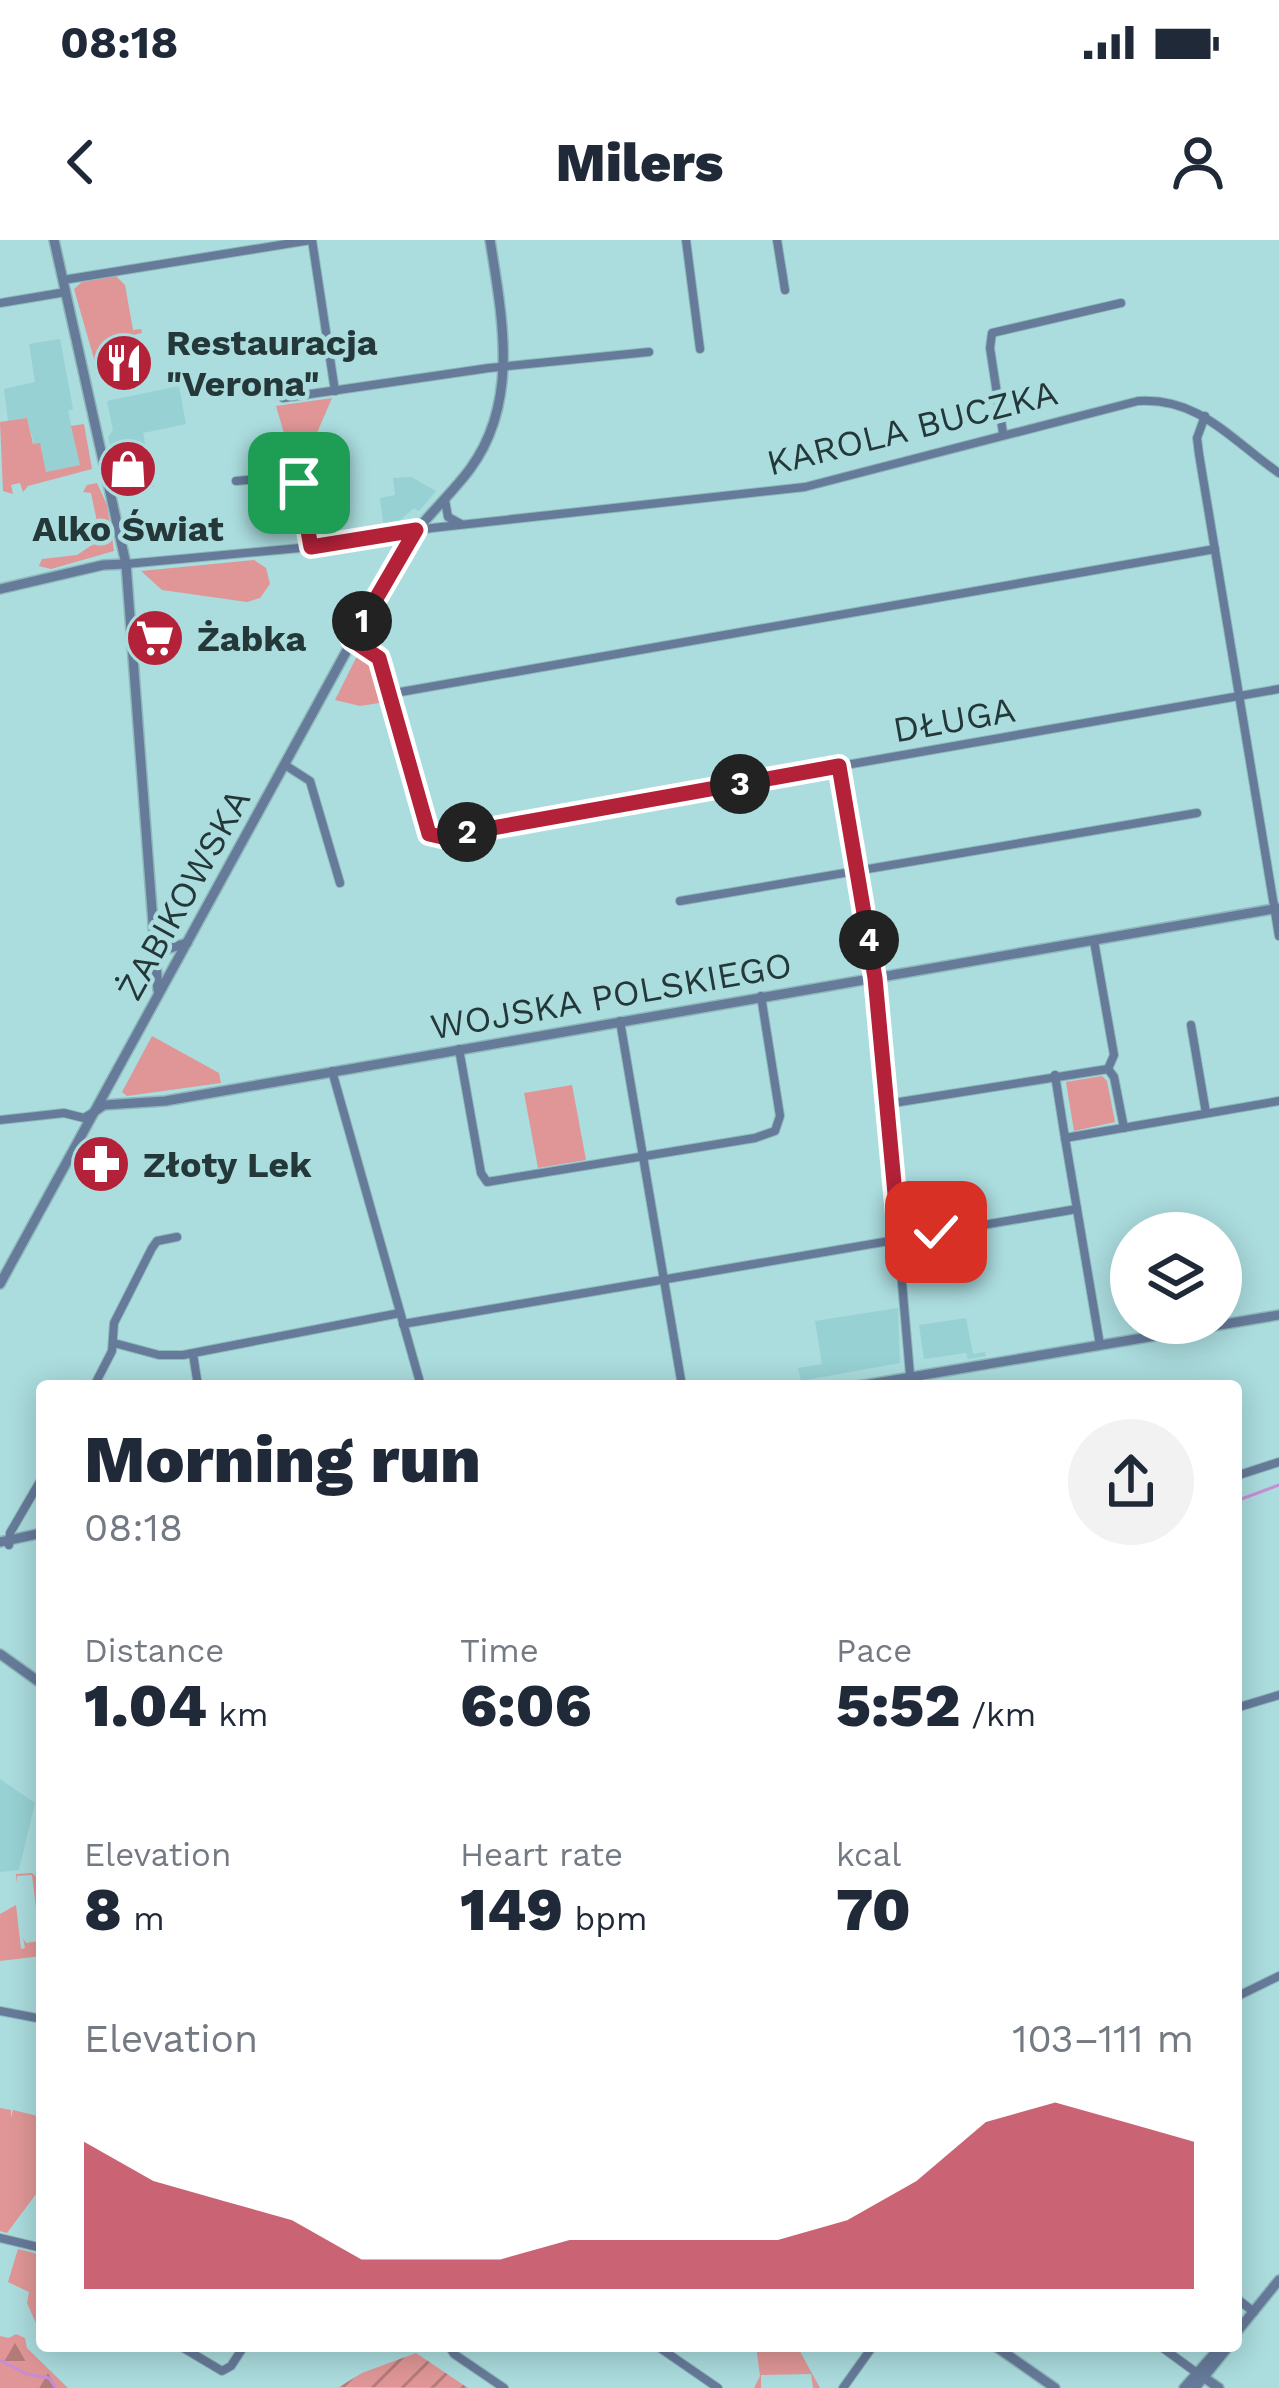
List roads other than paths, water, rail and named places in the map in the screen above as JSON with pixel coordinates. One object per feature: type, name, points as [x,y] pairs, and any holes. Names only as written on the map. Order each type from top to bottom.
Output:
[{"type":"street","points":[[54,240],[126,564],[158,952],[155,1001]]},
{"type":"street","points":[[0,303],[64,286],[311,240],[335,391]]},
{"type":"street","name":"ŻABIKOWSKA","points":[[1,1282],[352,640],[416,530],[471,467],[488,436],[505,366],[490,240]]},
{"type":"street","points":[[686,240],[700,349]]},
{"type":"street","points":[[778,240],[785,290]]},
{"type":"street","points":[[1003,434],[989,342],[992,333],[1121,304]]},
{"type":"street","points":[[283,398],[505,366],[650,352]]},
{"type":"street","name":"KAROLA BUCZKA","points":[[126,564],[311,547],[463,524],[805,487],[1099,408],[1147,400],[1175,403],[1205,416],[1279,473]]},
{"type":"street","points":[[1205,416],[1197,438],[1279,936]]},
{"type":"street","points":[[236,481],[286,476],[295,480],[303,491],[311,547]]},
{"type":"street","points":[[445,498],[448,517],[463,524]]},
{"type":"street","points":[[352,640],[378,656],[388,694],[1215,550]]},
{"type":"street","points":[[0,589],[126,564]]},
{"type":"street","name":"DŁUGA","points":[[388,694],[424,827],[436,837],[1279,689]]},
{"type":"street","points":[[285,765],[310,781],[340,883]]},
{"type":"street","points":[[839,766],[875,978],[911,1380]]},
{"type":"street","points":[[680,901],[1196,813]]},
{"type":"street","name":"WOJSKA POLSKIEGO","points":[[95,1111],[460,1055],[620,1021],[1276,909]]},
{"type":"street","points":[[1094,941],[1114,1054],[1108,1069]]},
{"type":"street","points":[[158,952],[187,943]]},
{"type":"street","points":[[460,1055],[481,1173],[487,1182],[755,1138],[775,1131],[780,1116],[761,996]]},
{"type":"street","points":[[620,1021],[681,1380]]},
{"type":"street","points":[[1191,1024],[1206,1113]]},
{"type":"street","points":[[887,1104],[1108,1069]]},
{"type":"street","points":[[1108,1069],[1114,1077],[1124,1128]]},
{"type":"street","points":[[332,1071],[420,1380]]},
{"type":"street","points":[[1055,1075],[1100,1345]]},
{"type":"street","points":[[1065,1138],[1279,1101]]},
{"type":"street","points":[[0,1120],[64,1113],[86,1118],[95,1111]]},
{"type":"street","points":[[404,1324],[1077,1209]]},
{"type":"street","points":[[97,1380],[114,1343],[112,1326],[154,1244],[177,1237]]},
{"type":"street","points":[[114,1343],[159,1355],[193,1354],[400,1313]]},
{"type":"street","points":[[921,1380],[1279,1315]]},
{"type":"street","points":[[193,1354],[197,1380]]},
{"type":"street","points":[[1242,1474],[1279,1462]]},
{"type":"street","points":[[4,1544],[36,1488]]},
{"type":"street","points":[[4,1544],[36,1534]]},
{"type":"street","points":[[0,1654],[36,1680]]},
{"type":"street","points":[[1242,1706],[1279,1695]]},
{"type":"street","points":[[1242,1994],[1279,1976]]},
{"type":"street","points":[[0,2011],[36,2018]]},
{"type":"street","points":[[0,2238],[36,2247]]},
{"type":"street","points":[[1242,2326],[1279,2280]]},
{"type":"street","points":[[1242,2303],[1254,2312]]},
{"type":"street","points":[[190,2352],[222,2371],[240,2352]]},
{"type":"street","points":[[453,2352],[504,2388]]},
{"type":"street","points":[[666,2352],[718,2388]]},
{"type":"street","points":[[843,2388],[869,2352]]},
{"type":"street","points":[[1003,2352],[1055,2388]]},
{"type":"street","points":[[1168,2352],[1219,2388]]},
{"type":"street","points":[[1184,2388],[1220,2352]]},
{"type":"street","points":[[1196,2388],[1200,2375]]},
{"type":"waterway","points":[[1242,1499],[1279,1485]]},
{"type":"waterway","points":[[0,2360],[26,2374],[49,2378],[56,2388]]},
{"type":"place","name":"Restauracja \"Verona\"","points":[[124,363]]},
{"type":"place","name":"Alko Świat","points":[[128,469]]},
{"type":"place","name":"Żabka","points":[[155,638]]},
{"type":"place","name":"Złoty Lek","points":[[101,1164]]}]
